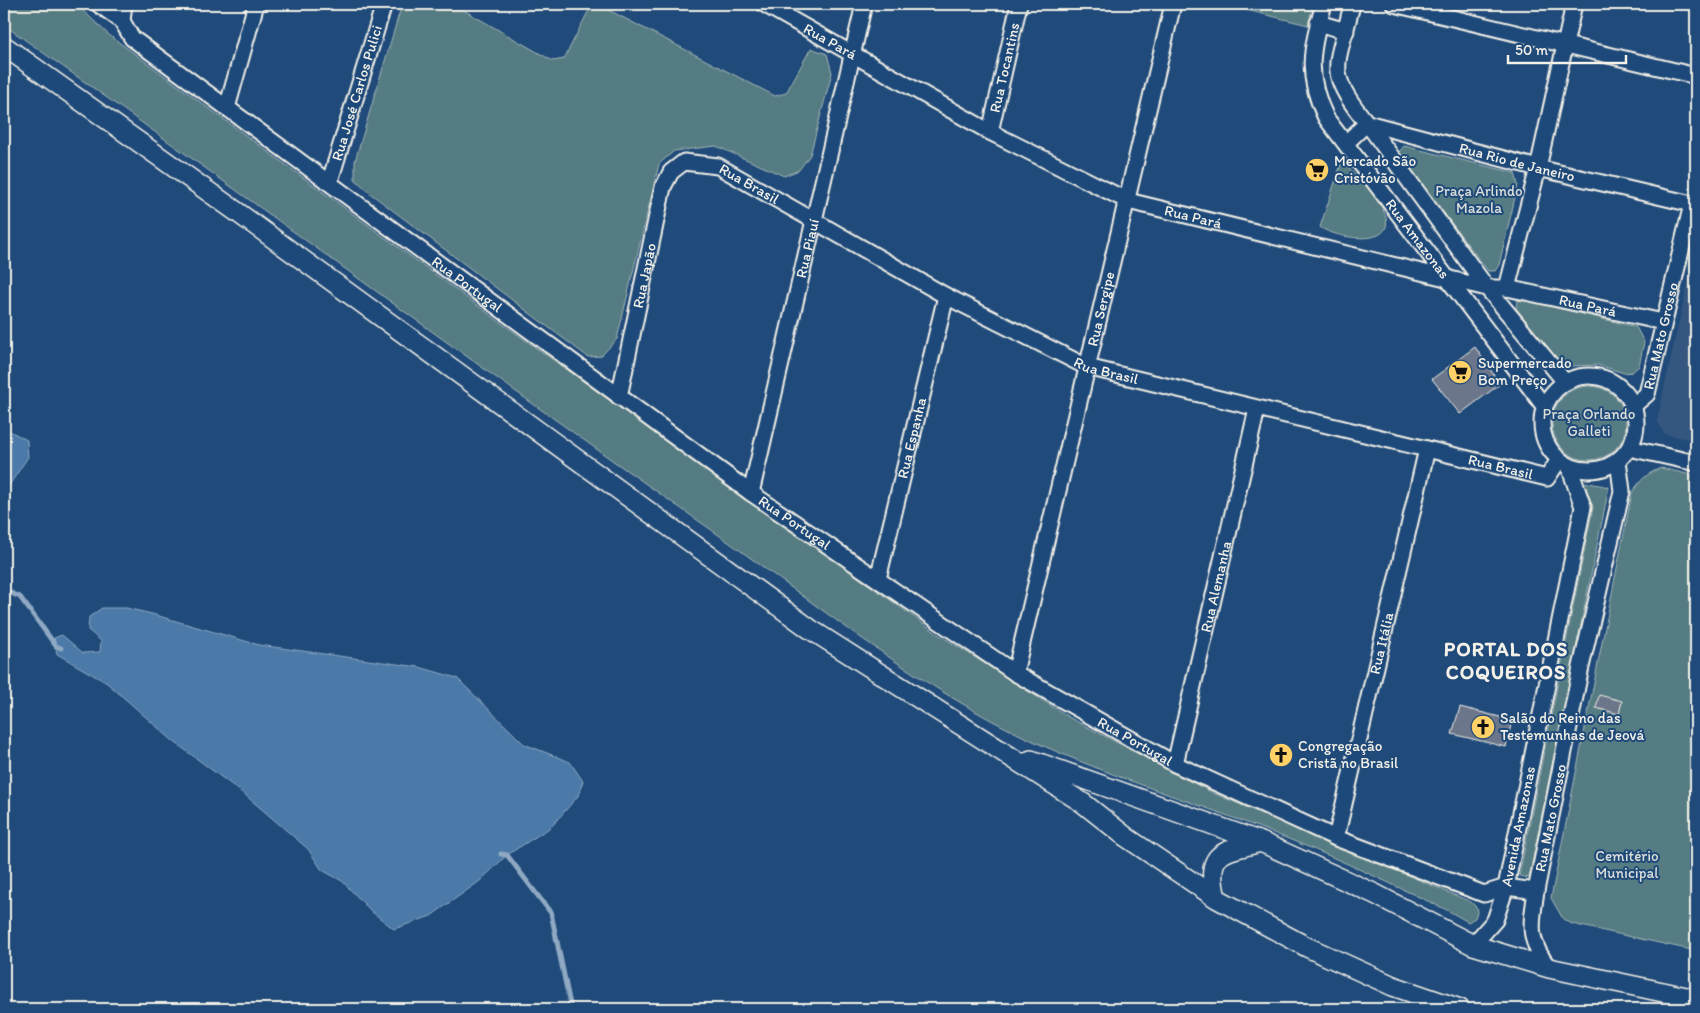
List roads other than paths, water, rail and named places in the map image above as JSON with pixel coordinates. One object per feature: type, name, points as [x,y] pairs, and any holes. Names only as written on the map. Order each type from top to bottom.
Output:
[{"type":"main road","points":[[4,46],[810,629],[1083,803],[1126,836],[1216,898],[1307,947],[1393,986],[1460,1009]]},
{"type":"main road","points":[[1004,751],[1261,842],[1375,894],[1473,945],[1549,968],[1696,999]]},
{"type":"main road","points":[[1216,898],[1212,880],[1213,865],[1217,856],[1230,850],[1261,842]]},
{"type":"main road","points":[[1648,988],[1672,1004],[1675,1009]]},
{"type":"street","name":"Rua Portugal","points":[[98,4],[122,21],[132,38],[330,181],[619,397],[751,493],[1015,673],[1175,764],[1336,838],[1484,894],[1506,887],[1536,891]]},
{"type":"street","points":[[122,21],[124,4]]},
{"type":"street","points":[[227,108],[256,4]]},
{"type":"street","name":"Rua José Carlos Pulici","points":[[330,181],[384,4]]},
{"type":"street","name":"Rua Pará","points":[[764,4],[990,132],[1128,202],[1487,288],[1507,288],[1663,322]]},
{"type":"street","name":"Rua Piauí","points":[[751,493],[812,222],[864,4]]},
{"type":"street","name":"Rua Tocantins","points":[[990,132],[1019,4]]},
{"type":"street","name":"Rua Sergipe","points":[[1015,673],[1128,202],[1173,4]]},
{"type":"street","name":"Rua Amazonas","points":[[1324,4],[1313,50],[1311,78],[1315,97],[1326,118],[1544,406]]},
{"type":"street","name":"Rua Amazonas","points":[[1352,4],[1346,32],[1338,52],[1337,74],[1346,97],[1487,288],[1565,382]]},
{"type":"street","points":[[1394,4],[1696,76]]},
{"type":"street","points":[[1507,288],[1538,168],[1574,4]]},
{"type":"street","points":[[1318,23],[1346,32]]},
{"type":"street","points":[[1346,144],[1367,123]]},
{"type":"street","name":"Rua Rio de Janeiro","points":[[1367,123],[1538,168],[1694,205]]},
{"type":"street","name":"Rua Brasil","points":[[684,162],[718,166],[812,222],[946,296],[1087,367],[1547,478],[1564,463]]},
{"type":"street","name":"Rua Japão","points":[[619,397],[663,187],[671,172],[684,162]]},
{"type":"street","name":"Rua Mato Grosso","points":[[1633,406],[1647,394],[1663,322],[1694,205]]},
{"type":"street","name":"Rua Espanha","points":[[878,578],[946,296]]},
{"type":"street","points":[[1591,376],[1604,378],[1616,384],[1626,394],[1633,406],[1636,420],[1635,434],[1629,448],[1618,460],[1595,470],[1564,463],[1545,441],[1542,417],[1544,406],[1556,389],[1565,382],[1577,377],[1591,376]]},
{"type":"street","name":"Rua Alemanha","points":[[1175,764],[1257,409]]},
{"type":"street","points":[[1629,448],[1696,463]]},
{"type":"street","name":"Rua Itália","points":[[1336,838],[1427,449]]},
{"type":"street","name":"Rua Mato Grosso","points":[[1549,968],[1536,951],[1531,927],[1536,891],[1581,668],[1622,491],[1618,460]]},
{"type":"street","name":"Avenida Amazonas","points":[[1473,945],[1495,920],[1506,887],[1583,507],[1564,463]]},
{"type":"waterway","points":[[4,590],[20,597],[56,646],[61,648]]},
{"type":"waterway","points":[[501,854],[507,855],[551,913],[571,1009]]},
{"type":"place","name":"Mercado São Cristóvão","points":[[1317,170]]},
{"type":"place","name":"Supermercado Bom Preço","points":[[1460,372]]},
{"type":"place","name":"Salão do Reino das Testemunhas de Jeová","points":[[1483,727]]},
{"type":"place","name":"Congregação Cristã no Brasil","points":[[1281,755]]},
{"type":"district","name":"PORTAL DOS COQUEIROS","points":[[1506,660]]},
{"type":"park label","name":"Praça Arlindo Mazola","points":[[1479,200]]},
{"type":"park label","name":"Praça Orlando Galleti","points":[[1589,422]]},
{"type":"park label","name":"Cemitério Municipal","points":[[1627,864]]}]
